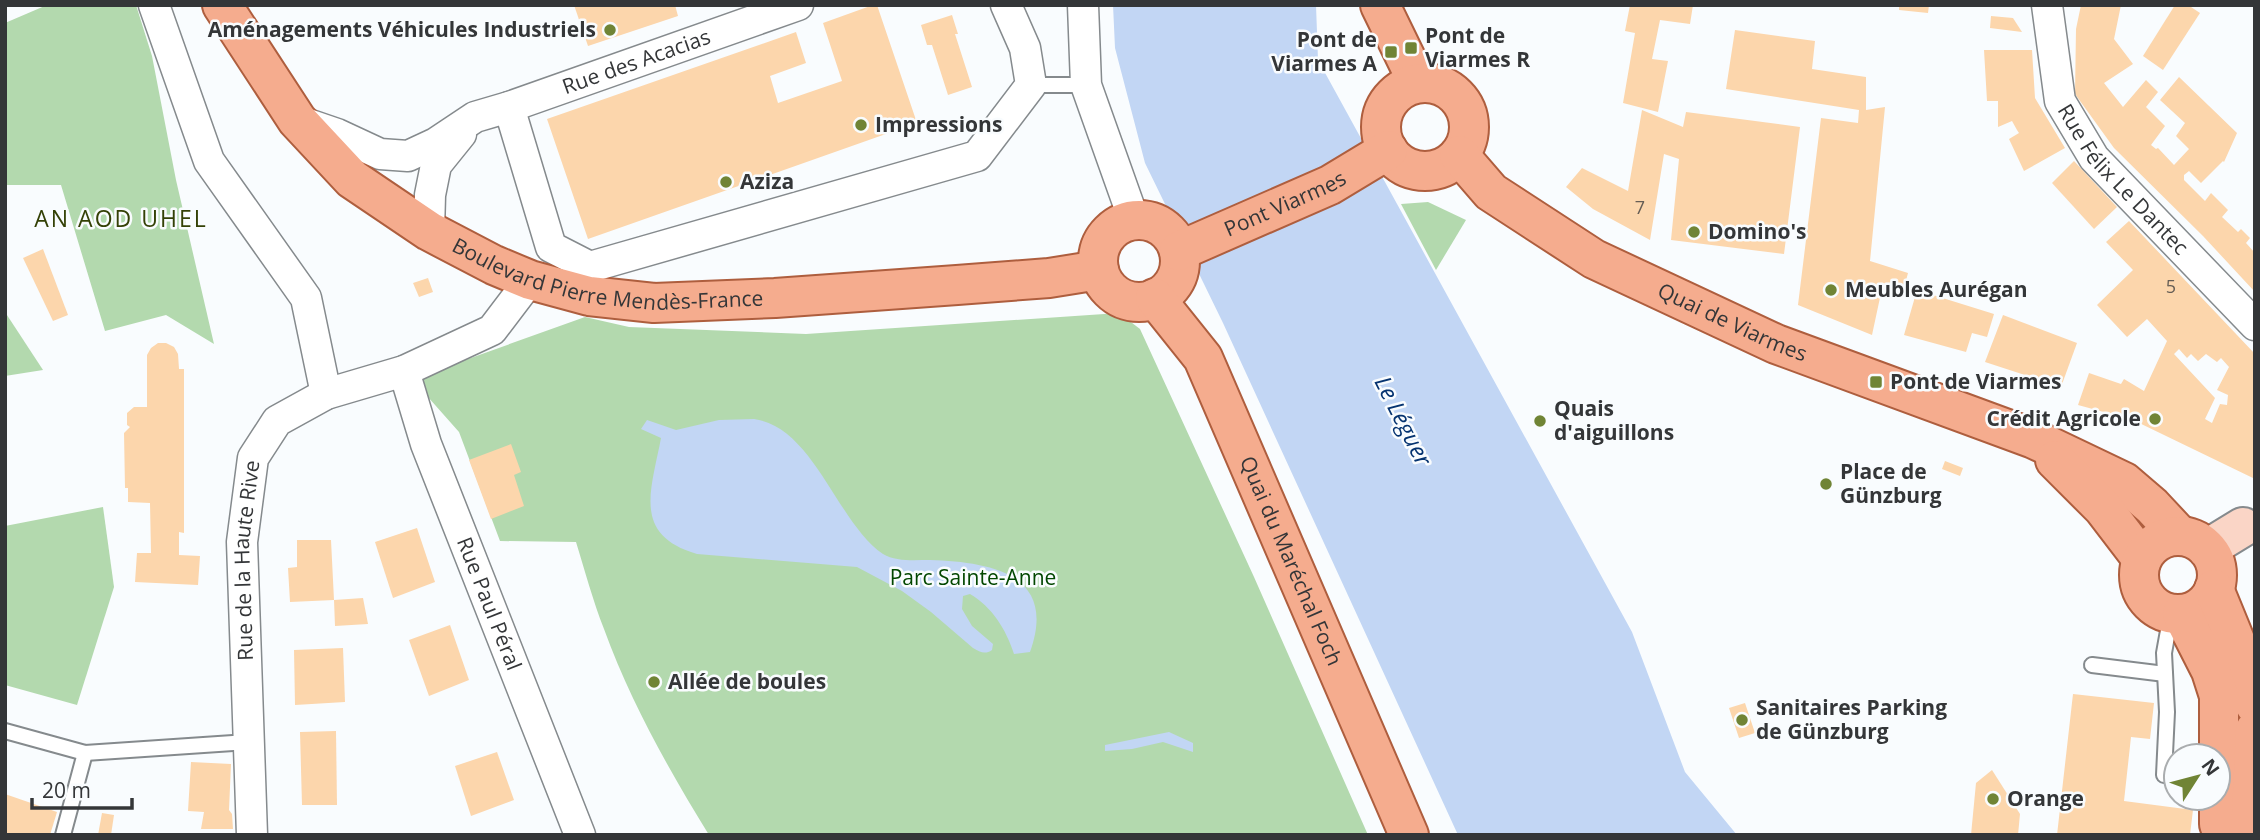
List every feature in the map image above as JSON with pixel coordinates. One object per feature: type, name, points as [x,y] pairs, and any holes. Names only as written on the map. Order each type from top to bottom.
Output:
[{"type":"main road","name":"Boulevard Pierre Mendès-France","points":[[222,5],[297,120],[352,179],[429,230],[530,281],[589,296],[654,303],[944,286],[1049,278],[1099,270]]},
{"type":"main road","points":[[1380,5],[1419,83]]},
{"type":"main road","points":[[1419,83],[1434,83],[1448,88],[1460,99],[1467,112],[1470,127],[1467,142],[1459,155],[1449,164],[1423,171],[1409,168],[1383,154],[1381,127],[1383,114],[1396,93],[1419,83]]},
{"type":"main road","name":"Pont Viarmes","points":[[1182,250],[1330,185],[1383,154]]},
{"type":"main road","name":"Quai de Viarmes","points":[[1459,155],[1491,192],[1594,259],[1776,344],[2034,439],[2124,482],[2193,543]]},
{"type":"main road","points":[[1134,220],[1151,221],[1164,228],[1182,250],[1176,279],[1167,290],[1142,302],[1121,297],[1105,283],[1099,270],[1101,245],[1109,233],[1134,220]]},
{"type":"main road","name":"Quai du Maréchal Foch","points":[[1155,298],[1203,359],[1409,835]]},
{"type":"main road","name":"Quai de Viarmes","points":[[2034,439],[2103,508],[2142,559]]},
{"type":"main road","points":[[2193,543],[2249,522]]},
{"type":"main road","points":[[2214,589],[2202,606],[2177,614],[2157,608],[2142,590],[2139,578],[2142,559],[2158,542],[2168,537],[2193,543],[2216,568],[2214,589],[2239,650],[2255,705]]},
{"type":"main road","points":[[2177,614],[2211,671],[2219,696],[2219,824],[2223,835]]},
{"type":"main road","points":[[2250,835],[2255,730]]},
{"type":"street","points":[[154,5],[209,161],[306,298],[326,394]]},
{"type":"street","name":"Rue des Acacias","points":[[297,120],[337,134],[380,154],[408,156],[436,143],[475,117],[799,5]]},
{"type":"street","points":[[509,107],[551,247],[590,267],[977,156],[1031,85],[1026,48],[1006,5]]},
{"type":"street","points":[[1083,5],[1086,85],[1134,220]]},
{"type":"street","name":"Rue Félix Le Dantec","points":[[2047,5],[2060,101],[2094,158],[2255,324]]},
{"type":"street","points":[[429,230],[430,195],[436,165],[475,117]]},
{"type":"street","name":"Rue de la Haute Rive","points":[[253,835],[242,542],[253,458],[277,421],[326,394],[404,370],[492,330],[530,281]]},
{"type":"street","name":"Rue Paul Péral","points":[[404,370],[426,444],[580,835]]},
{"type":"lane","points":[[1031,85],[1086,85]]},
{"type":"lane","points":[[2166,742],[2164,653],[2177,614]]},
{"type":"lane","points":[[2092,665],[2165,674]]},
{"type":"lane","points":[[5,731],[85,753],[248,742]]},
{"type":"lane","points":[[63,835],[85,753]]},
{"type":"green space","points":[[47,5],[136,5],[152,56],[176,180],[214,344],[166,315],[105,331],[61,185],[7,185],[5,189],[5,23]]},
{"type":"green space","points":[[1428,202],[1466,220],[1436,270],[1401,204]]},
{"type":"green space","points":[[5,312],[43,370],[5,376]]},
{"type":"green space","name":"Parc Sainte-Anne","points":[[1119,313],[1140,329],[1368,835],[709,835],[638,709],[614,656],[576,542],[500,541],[459,432],[412,379],[585,317],[629,327],[806,334]]},
{"type":"green space","points":[[103,507],[114,587],[77,705],[5,685],[5,526]]},
{"type":"water","name":"Le Léguer","points":[[1113,5],[1316,5],[1318,60],[1632,632],[1685,772],[1737,835],[1458,835],[1223,323],[1145,163],[1115,48]]},
{"type":"water","points":[[754,419],[775,426],[793,439],[809,457],[852,521],[883,554],[900,559],[953,561],[996,569],[1027,589],[1035,605],[1036,626],[1030,652],[1014,654],[997,620],[985,605],[970,594],[963,596],[962,609],[972,626],[993,644],[992,650],[987,652],[973,648],[902,591],[857,567],[697,554],[676,546],[654,523],[651,509],[653,476],[661,438],[641,429],[647,420],[676,430],[719,420]]},
{"type":"water","points":[[1169,732],[1193,743],[1193,752],[1163,742],[1132,749],[1105,751],[1105,745]]},
{"type":"building","name":"Aménagements Véhicules Industriels","points":[[574,5],[675,5],[678,16],[588,46]]},
{"type":"building","points":[[877,5],[917,123],[588,239],[547,119],[796,32],[806,63],[770,76],[778,103],[842,81],[823,23]]},
{"type":"building","points":[[1630,5],[1693,5],[1690,24],[1660,20],[1652,59],[1668,61],[1658,112],[1623,103],[1635,33],[1625,31]]},
{"type":"building","points":[[1899,5],[1929,5],[1928,13],[1899,10]]},
{"type":"building","points":[[2081,5],[2121,5],[2114,39],[2133,64],[2104,83],[2123,107],[2146,80],[2158,92],[2146,107],[2165,126],[2151,145],[2158,148],[2174,165],[2189,149],[2176,136],[2185,123],[2160,100],[2179,77],[2237,133],[2224,162],[2201,183],[2189,171],[2184,175],[2184,180],[2205,201],[2211,193],[2228,210],[2222,217],[2238,232],[2241,229],[2250,238],[2246,243],[2255,253],[2255,292],[2114,148],[2075,94],[2076,29]]},
{"type":"building","points":[[2175,5],[2188,5],[2200,13],[2163,70],[2143,56]]},
{"type":"building","points":[[952,15],[958,34],[955,34],[972,87],[948,95],[932,45],[927,45],[921,25]]},
{"type":"building","points":[[1991,16],[2013,18],[2022,32],[1990,28]]},
{"type":"building","points":[[1735,30],[1815,41],[1812,69],[1866,77],[1866,110],[1885,107],[1870,261],[1908,273],[1902,296],[1881,293],[1872,335],[1798,305],[1821,118],[1858,123],[1859,110],[1726,89]]},
{"type":"building","points":[[1984,50],[2032,50],[2035,98],[2065,148],[2024,171],[2009,139],[2019,133],[2012,121],[1998,127],[1998,101],[1987,101]]},
{"type":"building","points":[[1642,110],[1683,127],[1686,112],[1800,127],[1784,254],[1671,240],[1679,159],[1664,154],[1650,240],[1593,209],[1566,187],[1582,168],[1628,191]]},
{"type":"building","points":[[2074,161],[2117,207],[2094,229],[2052,183]]},
{"type":"building","points":[[2129,221],[2255,354],[2255,479],[2133,420],[2078,405],[2089,373],[2121,384],[2124,379],[2144,391],[2167,341],[2147,319],[2127,337],[2097,305],[2133,270],[2106,242]],"holes":[[[2179,349],[2187,358],[2191,354],[2198,361],[2206,354],[2217,362],[2221,358],[2229,367],[2217,390],[2228,395],[2227,405],[2220,404],[2212,423],[2205,419],[2215,398],[2174,354]]]},
{"type":"building","points":[[43,249],[68,315],[53,321],[23,258]]},
{"type":"building","points":[[428,278],[433,292],[419,297],[413,283]]},
{"type":"building","points":[[1917,290],[1994,314],[1987,337],[1972,333],[1966,352],[1904,335]]},
{"type":"building","points":[[2003,315],[2077,343],[2061,387],[1985,362]]},
{"type":"building","points":[[158,343],[174,347],[178,354],[179,369],[184,369],[184,533],[179,532],[179,555],[200,556],[198,585],[135,582],[137,553],[151,553],[150,503],[128,502],[128,488],[125,488],[124,433],[130,427],[127,425],[127,413],[134,407],[147,407],[147,355]]},
{"type":"building","points":[[511,444],[521,472],[514,475],[524,506],[491,519],[469,460]]},
{"type":"building","points":[[1945,461],[1963,468],[1960,476],[1942,469]]},
{"type":"building","points":[[417,528],[435,582],[393,598],[375,542]]},
{"type":"building","points":[[297,540],[331,540],[334,600],[290,602],[288,568],[297,567]]},
{"type":"building","points":[[363,598],[368,624],[335,626],[334,600]]},
{"type":"building","points":[[450,625],[469,680],[429,696],[409,640]]},
{"type":"building","points":[[343,648],[345,702],[295,705],[294,650]]},
{"type":"building","points":[[2073,694],[2154,703],[2150,739],[2131,737],[2124,801],[2162,806],[2162,812],[2193,812],[2190,835],[2057,835]]},
{"type":"building","name":"Sanitaires Parking de Günzburg","points":[[1745,703],[1755,733],[1739,738],[1729,708]]},
{"type":"building","points":[[336,731],[337,805],[302,805],[300,732]]},
{"type":"building","points":[[497,752],[514,800],[471,816],[455,766]]},
{"type":"building","points":[[191,762],[231,764],[229,810],[232,814],[233,829],[201,829],[204,812],[188,811]]},
{"type":"building","name":"Orange","points":[[1992,770],[2020,814],[2018,835],[1971,835],[1976,783]]},
{"type":"building","points":[[5,794],[57,812],[50,835],[5,835]]},
{"type":"building","points":[[102,813],[114,815],[111,835],[98,835]]},
{"type":"place","name":"Aménagements Véhicules Industriels","points":[[610,30]]},
{"type":"place","name":"Pont de Viarmes R","points":[[1411,48]]},
{"type":"place","name":"Pont de Viarmes A","points":[[1391,52]]},
{"type":"place","name":"Impressions","points":[[861,125]]},
{"type":"place","name":"Aziza","points":[[726,182]]},
{"type":"place","name":"Domino's","points":[[1694,232]]},
{"type":"place","name":"Meubles Aurégan","points":[[1831,290]]},
{"type":"place","name":"Pont de Viarmes","points":[[1876,382]]},
{"type":"place","name":"Crédit Agricole","points":[[2155,419]]},
{"type":"place","name":"Quais d'aiguillons","points":[[1540,421]]},
{"type":"place","name":"Place de Günzburg","points":[[1826,484]]},
{"type":"place","name":"Allée de boules","points":[[654,682]]},
{"type":"place","name":"Sanitaires Parking de Günzburg","points":[[1742,720]]},
{"type":"place","name":"Orange","points":[[1993,799]]},
{"type":"district","name":"AN AOD UHEL","points":[[121,219]]}]
